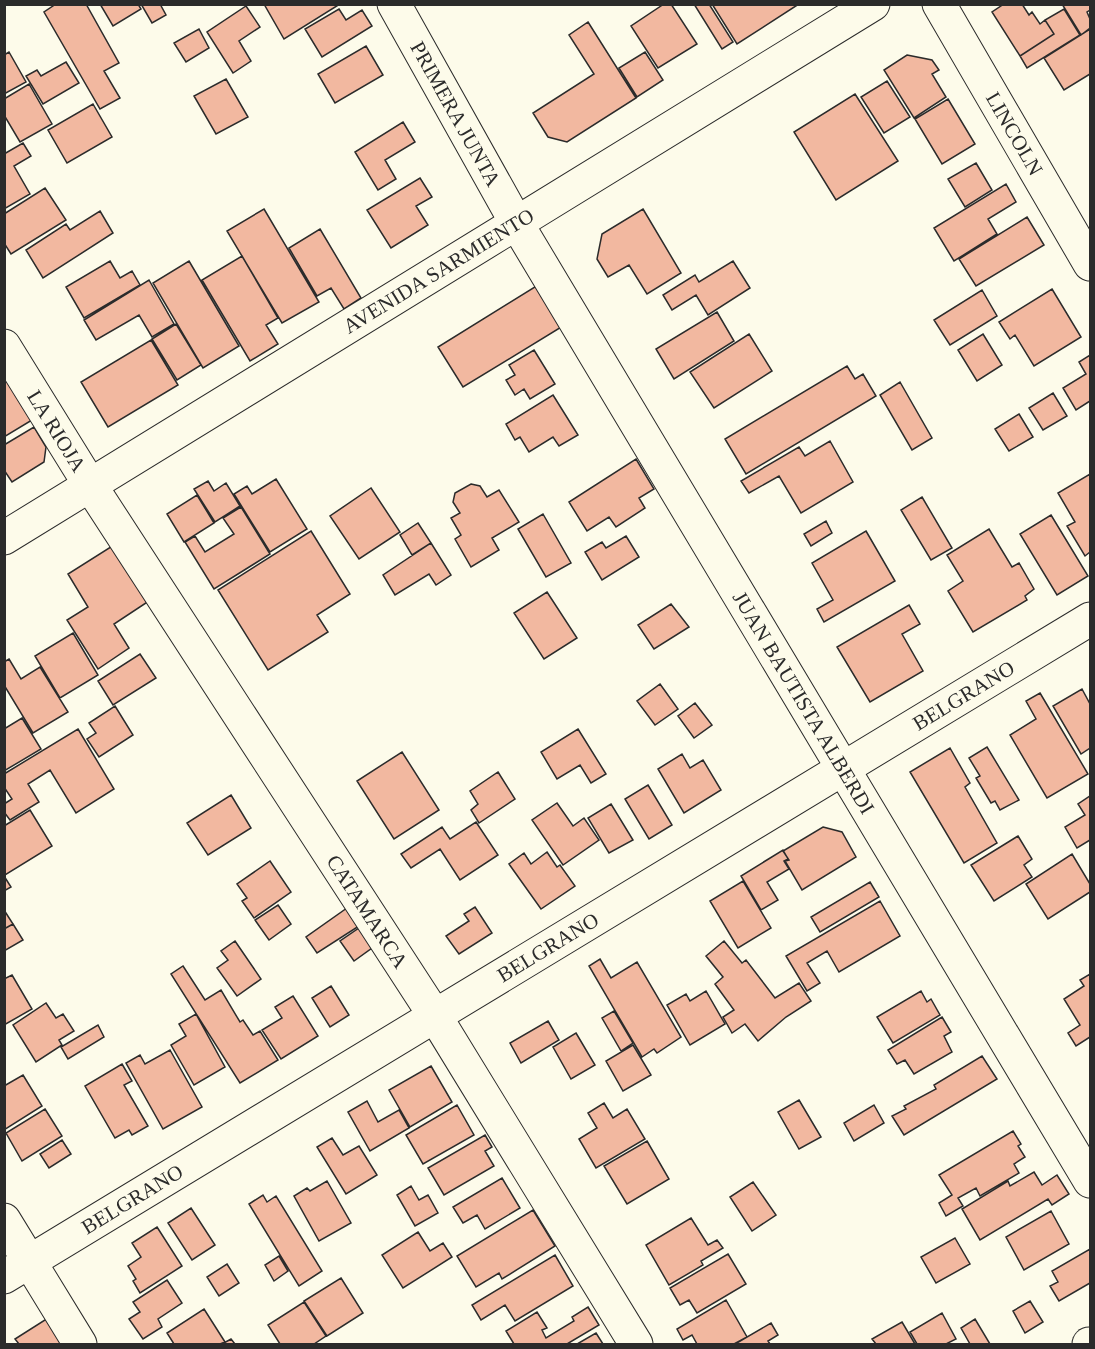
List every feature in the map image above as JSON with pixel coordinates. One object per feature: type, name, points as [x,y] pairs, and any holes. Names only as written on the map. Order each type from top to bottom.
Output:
[{"type":"street","name":"PRIMERA JUNTA","points":[[394,4],[517,224]]},
{"type":"street","name":"AVENIDA SARMIENTO","points":[[4,538],[873,4]]},
{"type":"street","name":"LINCOLN","points":[[939,4],[1090,264]]},
{"type":"street","name":"JUAN BAUTISTA ALBERDI","points":[[517,224],[1090,1181]]},
{"type":"street","name":"LA RIOJA","points":[[4,346],[90,485]]},
{"type":"street","name":"CATAMARCA","points":[[90,485],[435,1016],[636,1344]]},
{"type":"street","name":"BELGRANO","points":[[17,1269],[1090,619]]},
{"type":"street","points":[[4,1220],[17,1269],[80,1344]]},
{"type":"building","points":[[56,4],[86,4],[119,63],[104,71],[120,98],[100,109],[44,12]]},
{"type":"building","points":[[100,4],[138,4],[141,9],[113,26]]},
{"type":"building","points":[[141,4],[160,4],[166,15],[152,23]]},
{"type":"building","points":[[264,4],[340,4],[284,39]]},
{"type":"building","points":[[664,4],[671,4],[697,44],[658,68],[631,26]]},
{"type":"building","points":[[694,4],[709,4],[733,42],[722,49]]},
{"type":"building","points":[[712,4],[799,4],[737,44]]},
{"type":"building","points":[[1004,4],[1022,4],[1029,15],[1032,12],[1040,24],[1045,20],[1054,34],[1020,56],[992,12]]},
{"type":"building","points":[[1062,4],[1090,4],[1090,10],[1087,12],[1090,28],[1081,35]]},
{"type":"building","points":[[246,6],[260,27],[239,41],[251,61],[233,73],[207,32]]},
{"type":"building","points":[[339,9],[346,20],[362,10],[372,26],[322,57],[305,29]]},
{"type":"building","points":[[1064,9],[1080,35],[1027,68],[1020,56],[1054,34],[1045,20]]},
{"type":"building","points":[[588,22],[636,98],[567,142],[548,137],[533,113],[594,74],[569,35]]},
{"type":"building","points":[[199,29],[209,48],[186,62],[174,43]]},
{"type":"building","points":[[1090,29],[1090,74],[1064,90],[1044,58]]},
{"type":"building","points":[[366,46],[383,75],[335,103],[318,74]]},
{"type":"building","points":[[9,52],[26,82],[4,94],[4,55]]},
{"type":"building","points":[[645,52],[663,80],[637,97],[619,68]]},
{"type":"building","points":[[907,55],[932,60],[939,70],[932,74],[946,97],[914,118],[884,70]]},
{"type":"building","points":[[66,62],[79,83],[43,104],[26,76],[37,70],[41,76]]},
{"type":"building","points":[[226,79],[248,117],[216,134],[194,96]]},
{"type":"building","points":[[887,81],[910,117],[884,133],[861,97]]},
{"type":"building","points":[[29,84],[52,124],[20,142],[4,115],[4,99]]},
{"type":"building","points":[[855,94],[898,161],[836,200],[794,132]]},
{"type":"building","points":[[948,99],[975,144],[942,164],[915,119]]},
{"type":"building","points":[[93,104],[112,137],[67,163],[48,130]]},
{"type":"building","points":[[403,122],[415,142],[385,160],[396,179],[378,190],[355,152]]},
{"type":"building","points":[[23,143],[31,156],[14,166],[30,194],[4,209],[4,154]]},
{"type":"building","points":[[976,163],[992,190],[965,207],[948,179]]},
{"type":"building","points":[[420,178],[432,197],[416,206],[428,225],[391,248],[367,210]]},
{"type":"building","points":[[1006,184],[1016,202],[988,219],[997,234],[954,261],[934,228]]},
{"type":"building","points":[[45,188],[66,220],[11,254],[4,243],[4,214]]},
{"type":"building","points":[[264,209],[319,302],[282,323],[227,231]]},
{"type":"building","points":[[643,209],[681,273],[647,294],[629,265],[608,277],[597,259],[602,234]]},
{"type":"building","points":[[100,211],[113,233],[43,278],[26,250],[66,224],[70,230]]},
{"type":"building","points":[[1027,217],[1044,245],[976,286],[959,259]]},
{"type":"building","points":[[320,229],[361,298],[344,309],[331,288],[317,296],[289,248]]},
{"type":"building","points":[[242,256],[278,318],[266,325],[278,344],[250,361],[202,280]]},
{"type":"building","points":[[110,261],[120,278],[132,271],[140,285],[84,318],[66,287]]},
{"type":"building","points":[[189,261],[239,346],[203,368],[153,283]]},
{"type":"building","points":[[733,261],[750,288],[708,315],[696,295],[672,310],[663,295],[695,275],[699,282]]},
{"type":"building","points":[[149,280],[174,324],[152,337],[139,315],[96,340],[84,320]]},
{"type":"building","points":[[538,285],[563,326],[463,387],[438,347]]},
{"type":"building","points":[[1052,289],[1081,337],[1034,366],[1015,335],[1010,339],[999,322]]},
{"type":"building","points":[[982,290],[997,316],[950,345],[934,320]]},
{"type":"building","points":[[717,312],[734,341],[674,379],[656,349]]},
{"type":"building","points":[[176,324],[201,365],[177,380],[152,339]]},
{"type":"building","points":[[749,334],[772,371],[714,408],[690,372]]},
{"type":"building","points":[[983,334],[1002,365],[977,381],[958,350]]},
{"type":"building","points":[[151,340],[178,385],[108,427],[81,382]]},
{"type":"building","points":[[534,350],[555,384],[530,399],[524,389],[515,395],[506,380],[515,375],[509,365]]},
{"type":"building","points":[[1090,355],[1090,401],[1076,410],[1063,388],[1086,374],[1079,362]]},
{"type":"building","points":[[847,366],[855,379],[863,374],[876,396],[746,474],[725,439]]},
{"type":"building","points":[[4,377],[37,417],[4,437]]},
{"type":"building","points":[[900,382],[932,438],[912,450],[880,395]]},
{"type":"building","points":[[1053,393],[1067,416],[1043,430],[1029,408]]},
{"type":"building","points":[[553,395],[578,435],[559,446],[553,437],[529,452],[520,437],[515,440],[506,424]]},
{"type":"building","points":[[1019,414],[1033,437],[1009,451],[995,429]]},
{"type":"building","points":[[34,427],[46,447],[44,462],[12,482],[4,470],[4,445]]},
{"type":"building","points":[[830,441],[853,482],[801,513],[779,476],[749,493],[741,481],[799,447],[805,456]]},
{"type":"building","points":[[636,459],[654,489],[639,498],[645,508],[616,527],[609,517],[587,531],[569,502]]},
{"type":"building","points":[[1090,474],[1090,552],[1085,556],[1067,526],[1075,522],[1058,493]]},
{"type":"building","points":[[276,479],[307,529],[270,552],[234,494],[247,486],[252,494]]},
{"type":"building","points":[[208,481],[214,491],[226,483],[240,506],[215,522],[194,489]]},
{"type":"building","points":[[471,484],[480,486],[487,497],[499,490],[519,522],[492,538],[499,550],[471,567],[455,539],[461,535],[451,518],[460,513],[453,502],[455,493]]},
{"type":"building","points":[[371,488],[400,532],[359,559],[330,516]]},
{"type":"building","points":[[197,495],[214,523],[184,542],[167,514]]},
{"type":"building","points":[[922,497],[952,548],[931,560],[901,510]]},
{"type":"building","points":[[241,507],[270,554],[214,589],[185,542],[195,536],[205,552],[234,534],[223,518]]},
{"type":"building","points":[[543,514],[571,563],[546,577],[518,529]]},
{"type":"building","points":[[1051,515],[1088,576],[1057,595],[1020,534]]},
{"type":"building","points":[[826,521],[832,533],[811,546],[804,534]]},
{"type":"building","points":[[418,523],[431,543],[412,555],[400,535]]},
{"type":"building","points":[[989,529],[1012,567],[1019,563],[1034,589],[1025,596],[1027,600],[973,632],[948,591],[963,581],[947,555]]},
{"type":"building","points":[[311,531],[350,594],[317,615],[328,632],[268,670],[218,590]]},
{"type":"building","points":[[866,531],[895,581],[824,622],[817,609],[833,600],[812,563]]},
{"type":"building","points":[[626,536],[639,557],[602,580],[585,552],[602,542],[606,548]]},
{"type":"building","points":[[117,543],[152,599],[114,624],[129,648],[98,669],[67,620],[88,607],[68,574]]},
{"type":"building","points":[[431,543],[451,575],[436,585],[429,574],[395,595],[383,575]]},
{"type":"building","points":[[547,592],[577,638],[544,659],[514,613]]},
{"type":"building","points":[[671,604],[689,627],[654,649],[638,625]]},
{"type":"building","points":[[909,605],[920,624],[902,634],[923,671],[870,702],[837,647]]},
{"type":"building","points":[[73,633],[98,675],[60,698],[35,656]]},
{"type":"building","points":[[140,654],[156,678],[113,705],[98,681]]},
{"type":"building","points":[[9,659],[21,679],[40,667],[68,712],[33,733],[4,685],[4,662]]},
{"type":"building","points":[[660,684],[678,709],[655,725],[637,701]]},
{"type":"building","points":[[1082,689],[1090,704],[1090,748],[1081,754],[1053,706]]},
{"type":"building","points":[[1040,693],[1088,774],[1047,798],[1010,735],[1036,719],[1026,701]]},
{"type":"building","points":[[695,703],[712,725],[694,738],[678,716]]},
{"type":"building","points":[[115,706],[133,735],[99,757],[87,739],[96,733],[89,723]]},
{"type":"building","points":[[22,718],[41,749],[4,771],[4,729]]},
{"type":"building","points":[[78,729],[114,789],[76,813],[50,770],[28,784],[39,802],[10,820],[4,812],[4,804],[12,799],[4,787],[4,774]]},
{"type":"building","points":[[578,729],[606,774],[591,783],[580,765],[557,779],[541,752]]},
{"type":"building","points":[[987,747],[1019,800],[1000,810],[995,801],[991,803],[976,778],[980,776],[969,758]]},
{"type":"building","points":[[950,748],[970,783],[965,787],[997,843],[964,863],[910,772]]},
{"type":"building","points":[[402,752],[439,810],[394,839],[357,781]]},
{"type":"building","points":[[682,754],[690,768],[703,760],[721,790],[684,813],[658,769]]},
{"type":"building","points":[[498,772],[515,799],[479,823],[471,810],[478,804],[470,791]]},
{"type":"building","points":[[648,785],[672,825],[649,839],[625,799]]},
{"type":"building","points":[[231,795],[251,828],[208,855],[187,823]]},
{"type":"building","points":[[1090,796],[1090,840],[1077,848],[1065,827],[1085,815],[1078,804]]},
{"type":"building","points":[[557,803],[573,826],[584,818],[599,840],[563,865],[532,820]]},
{"type":"building","points":[[611,804],[633,840],[609,853],[588,818]]},
{"type":"building","points":[[30,810],[52,846],[5,875],[4,826]]},
{"type":"building","points":[[476,822],[498,855],[460,880],[440,849],[411,868],[401,854],[442,827],[450,839]]},
{"type":"building","points":[[823,827],[842,832],[856,857],[802,890],[785,861],[789,860],[783,851]]},
{"type":"building","points":[[1018,836],[1032,859],[1024,865],[1032,877],[994,901],[971,865]]},
{"type":"building","points":[[783,850],[788,859],[784,861],[789,869],[767,882],[778,900],[761,910],[741,876]]},
{"type":"building","points":[[547,852],[557,867],[560,865],[575,886],[541,909],[509,864],[524,853],[531,864]]},
{"type":"building","points":[[1072,854],[1090,884],[1090,892],[1048,919],[1026,884]]},
{"type":"building","points":[[270,861],[291,892],[254,918],[242,901],[247,898],[237,884]]},
{"type":"building","points":[[4,876],[11,887],[4,891]]},
{"type":"building","points":[[743,881],[771,928],[738,948],[710,901]]},
{"type":"building","points":[[870,882],[879,897],[820,932],[811,917]]},
{"type":"building","points":[[880,901],[900,936],[839,972],[827,951],[807,963],[820,983],[807,991],[786,956]]},
{"type":"building","points":[[278,905],[291,924],[269,940],[255,920]]},
{"type":"building","points":[[475,907],[492,933],[459,954],[446,936],[469,921],[464,914]]},
{"type":"building","points":[[347,908],[359,926],[317,953],[306,937]]},
{"type":"building","points":[[4,910],[13,924],[4,929]]},
{"type":"building","points":[[13,924],[23,940],[4,951],[4,929]]},
{"type":"building","points":[[359,928],[372,948],[354,961],[340,941]]},
{"type":"building","points":[[235,941],[261,979],[237,996],[217,968],[228,960],[221,951]]},
{"type":"building","points":[[724,941],[742,963],[746,960],[775,998],[799,983],[811,1001],[786,1017],[758,1041],[745,1024],[732,1033],[723,1017],[734,1010],[715,984],[723,977],[706,956]]},
{"type":"building","points":[[600,959],[611,978],[637,962],[681,1037],[657,1053],[654,1049],[642,1057],[589,966]]},
{"type":"building","points":[[183,966],[205,1000],[221,990],[240,1022],[243,1020],[253,1035],[260,1031],[278,1060],[240,1083],[171,974]]},
{"type":"building","points":[[1090,974],[1090,1037],[1076,1046],[1068,1033],[1080,1025],[1064,999],[1084,986],[1080,980]]},
{"type":"building","points":[[12,975],[32,1009],[4,1025],[4,979]]},
{"type":"building","points":[[331,986],[349,1015],[330,1027],[312,998]]},
{"type":"building","points":[[706,991],[725,1024],[690,1045],[667,1005],[686,994],[690,1001]]},
{"type":"building","points":[[921,991],[927,1002],[931,999],[940,1015],[893,1043],[877,1017]]},
{"type":"building","points":[[293,996],[318,1036],[281,1059],[262,1030],[282,1018],[275,1007]]},
{"type":"building","points":[[46,1003],[56,1018],[63,1014],[74,1031],[59,1040],[62,1045],[36,1062],[13,1025]]},
{"type":"building","points":[[614,1011],[633,1043],[621,1051],[602,1018]]},
{"type":"building","points":[[196,1014],[225,1067],[194,1085],[171,1045],[186,1036],[179,1024]]},
{"type":"building","points":[[942,1017],[951,1032],[944,1036],[952,1052],[914,1074],[905,1060],[897,1064],[888,1050]]},
{"type":"building","points":[[548,1021],[559,1040],[521,1063],[510,1043]]},
{"type":"building","points":[[98,1025],[104,1037],[68,1059],[61,1047]]},
{"type":"building","points":[[576,1033],[595,1065],[571,1079],[553,1047]]},
{"type":"building","points":[[633,1045],[651,1075],[623,1091],[606,1061]]},
{"type":"building","points":[[170,1050],[202,1107],[163,1129],[126,1063],[140,1055],[145,1064]]},
{"type":"building","points":[[982,1056],[997,1079],[904,1135],[892,1116],[906,1109],[904,1106],[936,1089],[934,1085]]},
{"type":"building","points":[[122,1064],[132,1081],[124,1085],[148,1126],[132,1135],[129,1130],[115,1138],[85,1086]]},
{"type":"building","points":[[431,1066],[452,1102],[410,1127],[389,1090]]},
{"type":"building","points":[[23,1075],[42,1106],[4,1130],[4,1086]]},
{"type":"building","points":[[799,1100],[821,1137],[799,1149],[778,1112]]},
{"type":"building","points":[[367,1101],[378,1122],[399,1110],[409,1128],[370,1151],[348,1112]]},
{"type":"building","points":[[604,1103],[613,1118],[627,1109],[645,1139],[596,1168],[579,1139],[597,1128],[588,1113]]},
{"type":"building","points":[[457,1105],[474,1135],[423,1164],[406,1135]]},
{"type":"building","points":[[874,1105],[884,1123],[854,1141],[844,1123]]},
{"type":"building","points":[[45,1109],[62,1136],[22,1161],[6,1133]]},
{"type":"building","points":[[1013,1131],[1021,1144],[1018,1146],[1025,1157],[1014,1164],[1019,1173],[980,1196],[976,1188],[958,1198],[963,1206],[946,1216],[939,1203],[952,1195],[939,1175]]},
{"type":"building","points":[[485,1135],[492,1147],[485,1151],[494,1166],[444,1195],[428,1168]]},
{"type":"building","points":[[332,1138],[343,1155],[359,1146],[377,1175],[346,1194],[317,1147]]},
{"type":"building","points":[[62,1140],[71,1154],[49,1168],[40,1154]]},
{"type":"building","points":[[647,1141],[669,1179],[627,1204],[604,1166]]},
{"type":"building","points":[[1034,1172],[1042,1185],[1057,1175],[1069,1194],[1052,1205],[1048,1199],[980,1240],[962,1209],[1008,1181],[1010,1186]]},
{"type":"building","points":[[502,1178],[520,1208],[485,1229],[477,1215],[463,1223],[453,1207]]},
{"type":"building","points":[[327,1181],[351,1223],[319,1241],[294,1196],[307,1188],[310,1191]]},
{"type":"building","points":[[753,1182],[776,1215],[752,1231],[730,1197]]},
{"type":"building","points":[[411,1186],[419,1200],[428,1195],[438,1213],[415,1226],[397,1195]]},
{"type":"building","points":[[263,1195],[267,1202],[276,1196],[322,1271],[299,1286],[249,1204]]},
{"type":"building","points":[[191,1208],[215,1245],[192,1260],[168,1223]]},
{"type":"building","points":[[533,1210],[555,1246],[502,1279],[499,1273],[476,1287],[457,1256]]},
{"type":"building","points":[[1051,1211],[1069,1244],[1024,1270],[1006,1237]]},
{"type":"building","points":[[691,1218],[708,1245],[717,1240],[723,1248],[701,1261],[703,1265],[669,1285],[646,1245]]},
{"type":"building","points":[[157,1227],[182,1266],[140,1293],[133,1281],[136,1279],[128,1266],[141,1257],[132,1243]]},
{"type":"building","points":[[418,1232],[430,1251],[443,1243],[452,1257],[403,1288],[382,1255]]},
{"type":"building","points":[[955,1238],[970,1264],[936,1283],[921,1257]]},
{"type":"building","points":[[1090,1249],[1090,1283],[1059,1301],[1050,1286],[1058,1282],[1052,1271]]},
{"type":"building","points":[[728,1254],[746,1284],[697,1313],[689,1300],[680,1305],[670,1288]]},
{"type":"building","points":[[555,1255],[573,1286],[515,1321],[505,1305],[481,1320],[472,1305]]},
{"type":"building","points":[[279,1256],[288,1271],[274,1281],[265,1265]]},
{"type":"building","points":[[227,1264],[239,1283],[219,1296],[207,1277]]},
{"type":"building","points":[[341,1278],[363,1313],[327,1336],[304,1301]]},
{"type":"building","points":[[167,1280],[182,1303],[158,1319],[162,1327],[143,1339],[129,1319],[140,1312],[133,1302]]},
{"type":"building","points":[[726,1300],[747,1337],[734,1344],[697,1344],[692,1335],[683,1340],[677,1329]]},
{"type":"building","points":[[1030,1301],[1043,1322],[1025,1333],[1013,1311]]},
{"type":"building","points":[[304,1302],[326,1336],[314,1344],[280,1344],[268,1325]]},
{"type":"building","points":[[588,1307],[599,1325],[567,1344],[514,1344],[506,1331],[537,1312],[547,1328],[542,1330],[546,1338],[574,1321],[572,1317]]},
{"type":"building","points":[[204,1309],[225,1342],[220,1344],[174,1344],[167,1333]]},
{"type":"building","points":[[942,1313],[956,1339],[946,1344],[917,1344],[910,1332]]},
{"type":"building","points":[[48,1318],[65,1344],[19,1344],[15,1339]]},
{"type":"building","points":[[975,1319],[990,1344],[970,1344],[961,1328]]},
{"type":"building","points":[[902,1322],[915,1344],[876,1344],[872,1339]]},
{"type":"building","points":[[771,1323],[778,1335],[768,1341],[770,1344],[735,1344]]},
{"type":"building","points":[[596,1333],[603,1344],[577,1344]]},
{"type":"building","points":[[231,1339],[235,1344],[222,1344]]}]
